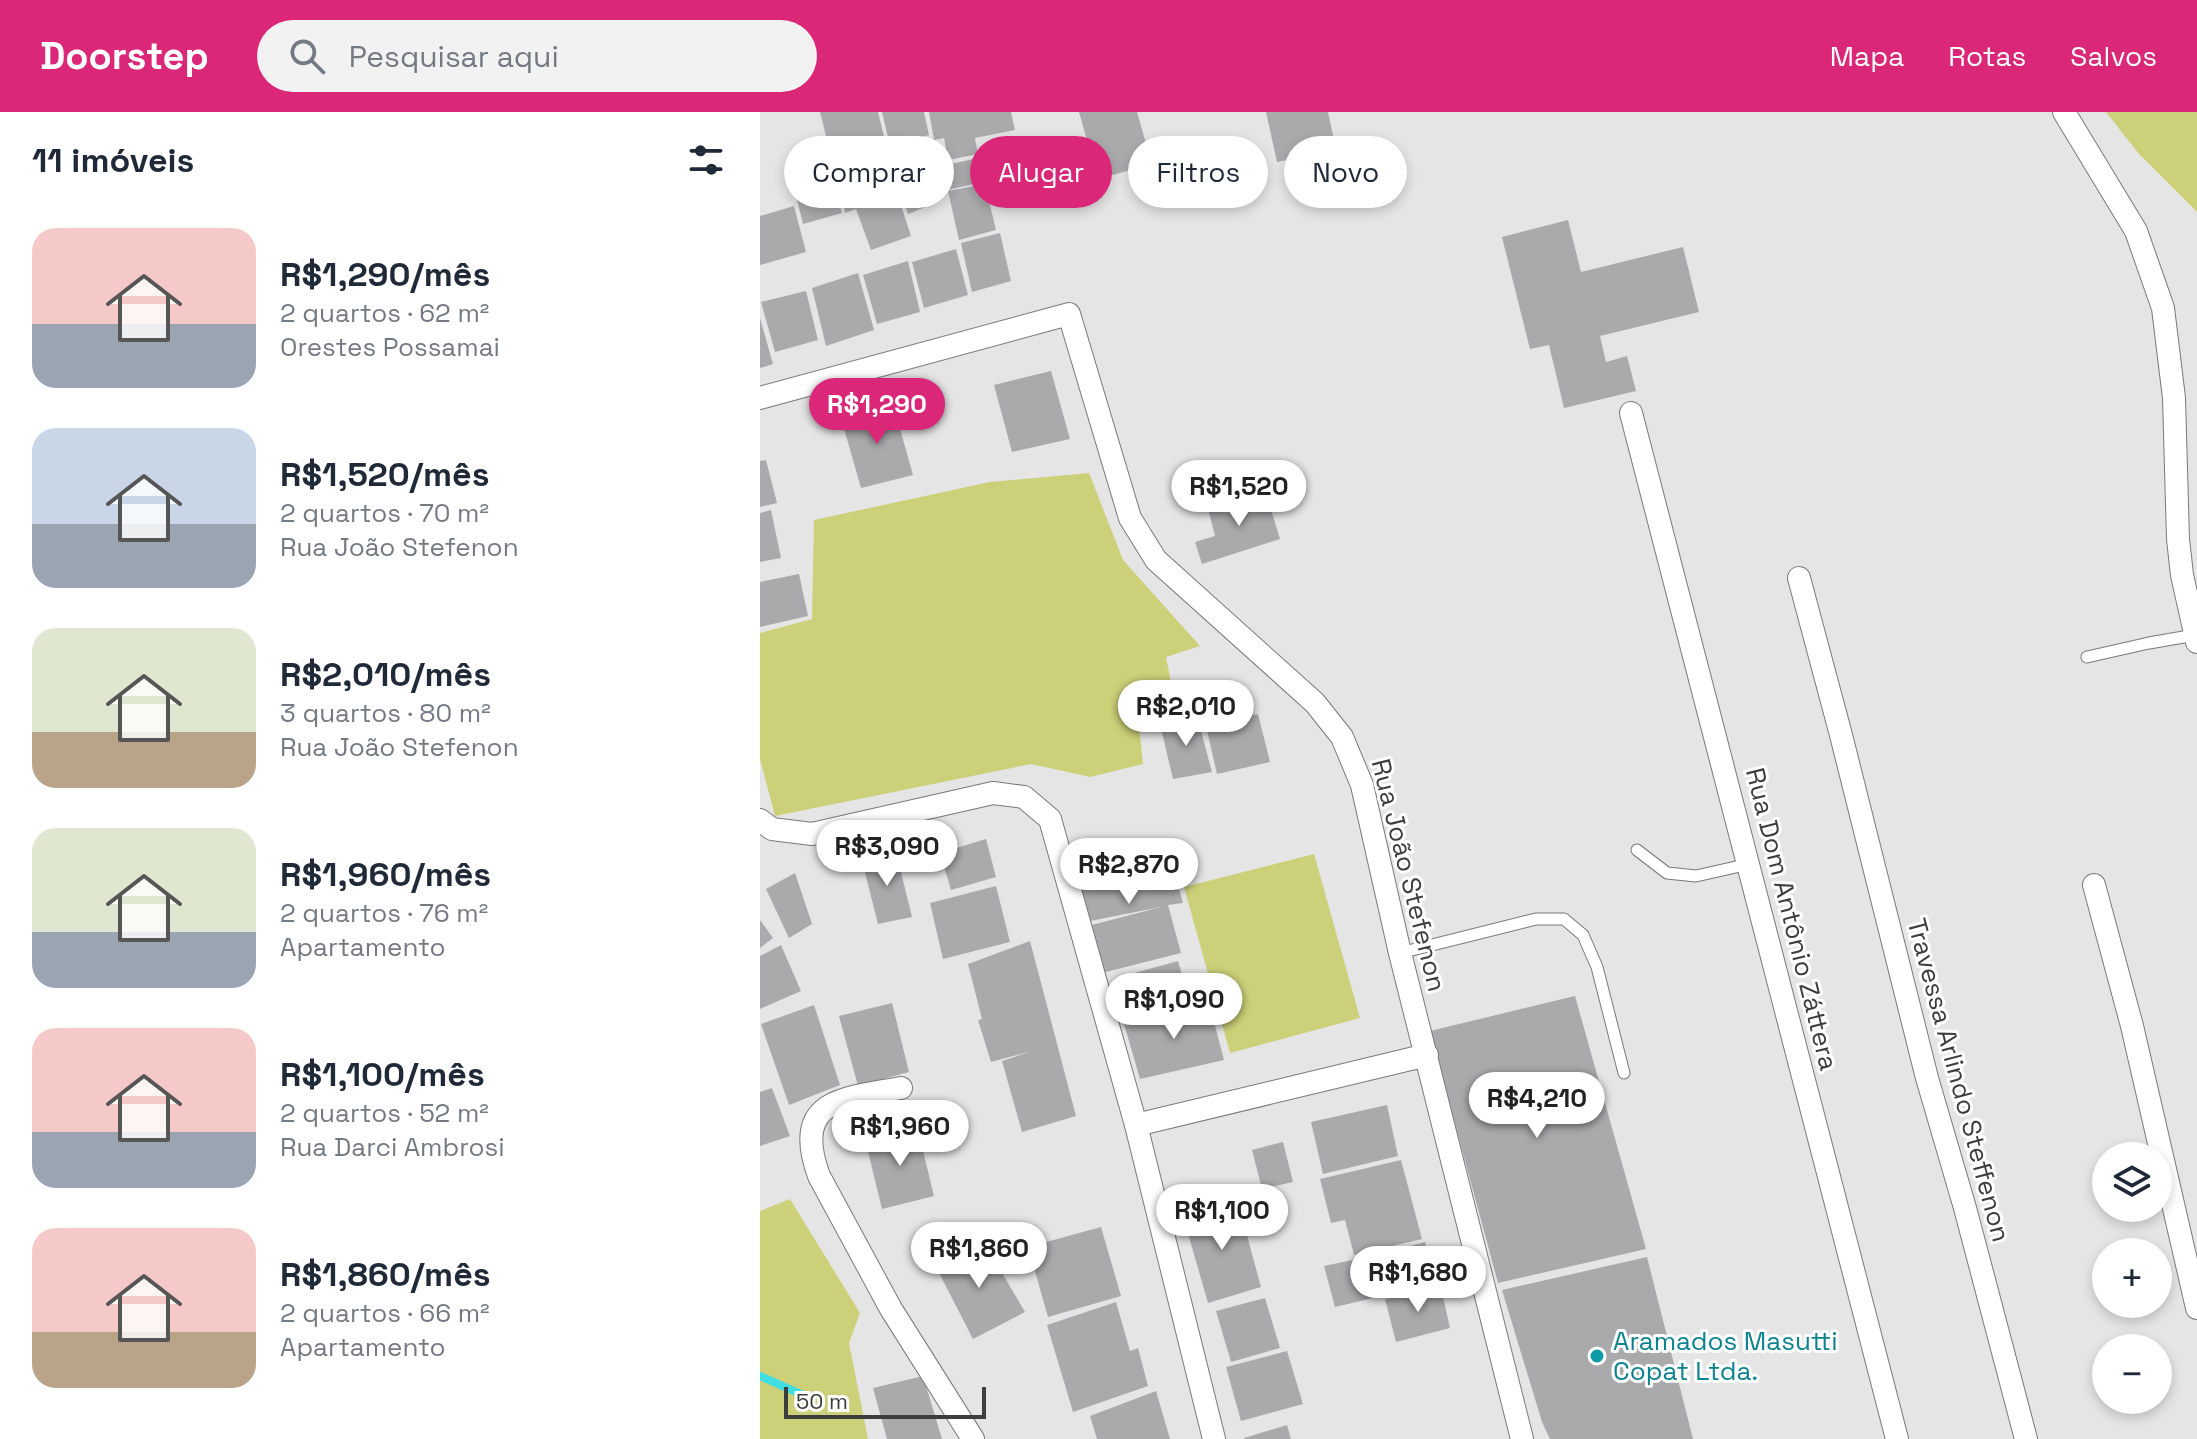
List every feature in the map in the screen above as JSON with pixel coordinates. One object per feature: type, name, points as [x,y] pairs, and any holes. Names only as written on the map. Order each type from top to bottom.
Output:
[{"type":"street","points":[[2064,112],[2136,231],[2163,308],[2174,398],[2178,539],[2182,575],[2196,638]]},
{"type":"street","name":"Rua João Stefenon","points":[[760,398],[1069,314],[1130,518],[1156,560],[1315,703],[1342,737],[1362,785],[1400,953],[1522,1439]]},
{"type":"street","name":"Rua Dom Antônio Záttera","points":[[1631,413],[1897,1439]]},
{"type":"street","name":"Travessa Arlindo Steffenon","points":[[1799,578],[1927,1078],[2026,1439]]},
{"type":"street","points":[[766,825],[812,834],[993,793],[1024,797],[1050,819],[1136,1125],[1214,1439]]},
{"type":"street","points":[[2094,885],[2136,1039],[2197,1308]]},
{"type":"street","points":[[1136,1125],[1427,1055]]},
{"type":"street","points":[[901,1088],[852,1097],[821,1112],[809,1135],[812,1156],[819,1176],[891,1309],[973,1439]]},
{"type":"lane","points":[[2087,657],[2149,643],[2196,638]]},
{"type":"lane","points":[[1637,850],[1667,873],[1696,876],[1749,864]]},
{"type":"lane","points":[[1400,953],[1536,919],[1564,919],[1583,935],[1597,967],[1624,1073]]},
{"type":"green space","points":[[2106,112],[2197,112],[2197,212],[2139,154]]},
{"type":"green space","points":[[1089,473],[1123,560],[1200,646],[1166,657],[1173,692],[1138,716],[1143,764],[1090,777],[1031,764],[775,816],[760,759],[760,633],[812,619],[814,520],[990,482]]},
{"type":"green space","points":[[1314,854],[1360,1018],[1230,1053],[1184,887]]},
{"type":"green space","points":[[790,1199],[860,1313],[849,1343],[868,1439],[760,1439],[760,1211]]},
{"type":"building","points":[[820,112],[878,112],[884,136],[826,136]]},
{"type":"building","points":[[882,112],[924,112],[929,135],[888,136]]},
{"type":"building","points":[[929,112],[1011,112],[1015,130],[970,136],[970,156],[954,159],[954,136],[933,136]]},
{"type":"building","points":[[1079,112],[1137,112],[1144,136],[1128,136],[1128,171],[1112,175],[1112,136],[1086,136]]},
{"type":"building","points":[[1266,112],[1328,112],[1333,136],[1284,136],[1284,160],[1277,162]]},
{"type":"building","points":[[970,160],[970,185],[954,188],[954,163]]},
{"type":"building","points":[[970,187],[970,208],[991,208],[996,230],[959,240],[952,208],[954,190]]},
{"type":"building","points":[[795,208],[806,252],[760,265],[760,216]]},
{"type":"building","points":[[799,208],[841,208],[842,213],[803,224]]},
{"type":"building","points":[[844,208],[902,208],[911,236],[871,250],[856,209],[845,213]]},
{"type":"building","points":[[906,208],[923,208],[908,214]]},
{"type":"building","points":[[1568,220],[1581,272],[1683,247],[1699,312],[1600,336],[1606,362],[1627,356],[1636,391],[1564,408],[1549,345],[1530,349],[1502,237]]},
{"type":"building","points":[[1000,233],[1011,281],[972,292],[961,243]]},
{"type":"building","points":[[956,249],[968,295],[924,308],[912,262]]},
{"type":"building","points":[[908,261],[920,312],[877,324],[863,275]]},
{"type":"building","points":[[858,273],[874,330],[826,346],[812,288]]},
{"type":"building","points":[[806,291],[818,340],[775,352],[761,302]]},
{"type":"building","points":[[760,318],[773,364],[760,368]]},
{"type":"building","points":[[1051,371],[1070,439],[1012,452],[994,385]]},
{"type":"building","points":[[893,404],[913,475],[861,488],[841,418]]},
{"type":"building","points":[[766,460],[777,503],[760,507],[760,461]]},
{"type":"building","points":[[1266,493],[1280,539],[1202,564],[1195,542],[1215,536],[1208,509]]},
{"type":"building","points":[[771,510],[781,558],[760,562],[760,513]]},
{"type":"building","points":[[799,574],[808,616],[760,627],[760,582]]},
{"type":"building","points":[[1258,714],[1270,762],[1217,774],[1206,726]]},
{"type":"building","points":[[1197,716],[1212,772],[1173,779],[1160,724]]},
{"type":"building","points":[[986,839],[996,877],[951,890],[940,853]]},
{"type":"building","points":[[1165,841],[1183,903],[1168,905],[1181,953],[1098,974],[1084,927],[1161,907],[1085,922],[1069,866]]},
{"type":"building","points":[[896,852],[912,917],[878,924],[862,861]]},
{"type":"building","points":[[795,873],[812,924],[789,938],[766,889]]},
{"type":"building","points":[[996,886],[1010,942],[943,959],[930,903]]},
{"type":"building","points":[[760,920],[773,938],[760,948]]},
{"type":"building","points":[[1030,941],[1076,1116],[1022,1132],[1002,1061],[1032,1051],[991,1062],[978,1020],[982,1019],[968,964]]},
{"type":"building","points":[[781,945],[801,991],[760,1009],[760,956]]},
{"type":"building","points":[[1178,961],[1191,1004],[1127,1020],[1116,978]]},
{"type":"building","points":[[1575,996],[1646,1249],[1498,1283],[1430,1031]]},
{"type":"building","points":[[892,1003],[909,1072],[858,1086],[839,1016]]},
{"type":"building","points":[[1209,1003],[1224,1060],[1140,1079],[1124,1024]]},
{"type":"building","points":[[814,1005],[840,1085],[789,1105],[761,1024]]},
{"type":"building","points":[[772,1088],[790,1136],[760,1146],[760,1092]]},
{"type":"building","points":[[1387,1105],[1398,1156],[1323,1174],[1311,1122]]},
{"type":"building","points":[[917,1126],[934,1196],[882,1209],[865,1139]]},
{"type":"building","points":[[1283,1142],[1293,1182],[1262,1189],[1252,1150]]},
{"type":"building","points":[[1401,1160],[1422,1239],[1354,1255],[1345,1220],[1331,1223],[1320,1179]]},
{"type":"building","points":[[1238,1202],[1261,1287],[1208,1303],[1183,1216]]},
{"type":"building","points":[[1101,1227],[1121,1296],[1048,1317],[1028,1247]]},
{"type":"building","points":[[984,1242],[1025,1312],[973,1339],[935,1265]]},
{"type":"building","points":[[1425,1242],[1433,1275],[1389,1285],[1381,1254]]},
{"type":"building","name":"Aramados Masutti Copat Ltda.","points":[[1647,1257],[1693,1439],[1550,1439],[1542,1422],[1502,1290]]},
{"type":"building","points":[[1362,1258],[1373,1298],[1335,1307],[1324,1266]]},
{"type":"building","points":[[1441,1288],[1450,1328],[1396,1342],[1385,1299]]},
{"type":"building","points":[[1265,1298],[1280,1348],[1231,1362],[1216,1311]]},
{"type":"building","points":[[1116,1302],[1130,1351],[1138,1348],[1148,1386],[1073,1412],[1047,1325]]},
{"type":"building","points":[[1287,1351],[1303,1404],[1241,1421],[1226,1367]]},
{"type":"building","points":[[923,1376],[942,1439],[887,1439],[873,1388]]},
{"type":"building","points":[[1156,1391],[1170,1439],[1097,1439],[1090,1416]]},
{"type":"building","points":[[1287,1425],[1291,1439],[1244,1439],[1244,1438]]},
{"type":"waterway","points":[[760,1376],[803,1395]]},
{"type":"place","name":"Aramados Masutti Copat Ltda.","points":[[1597,1356]]}]
